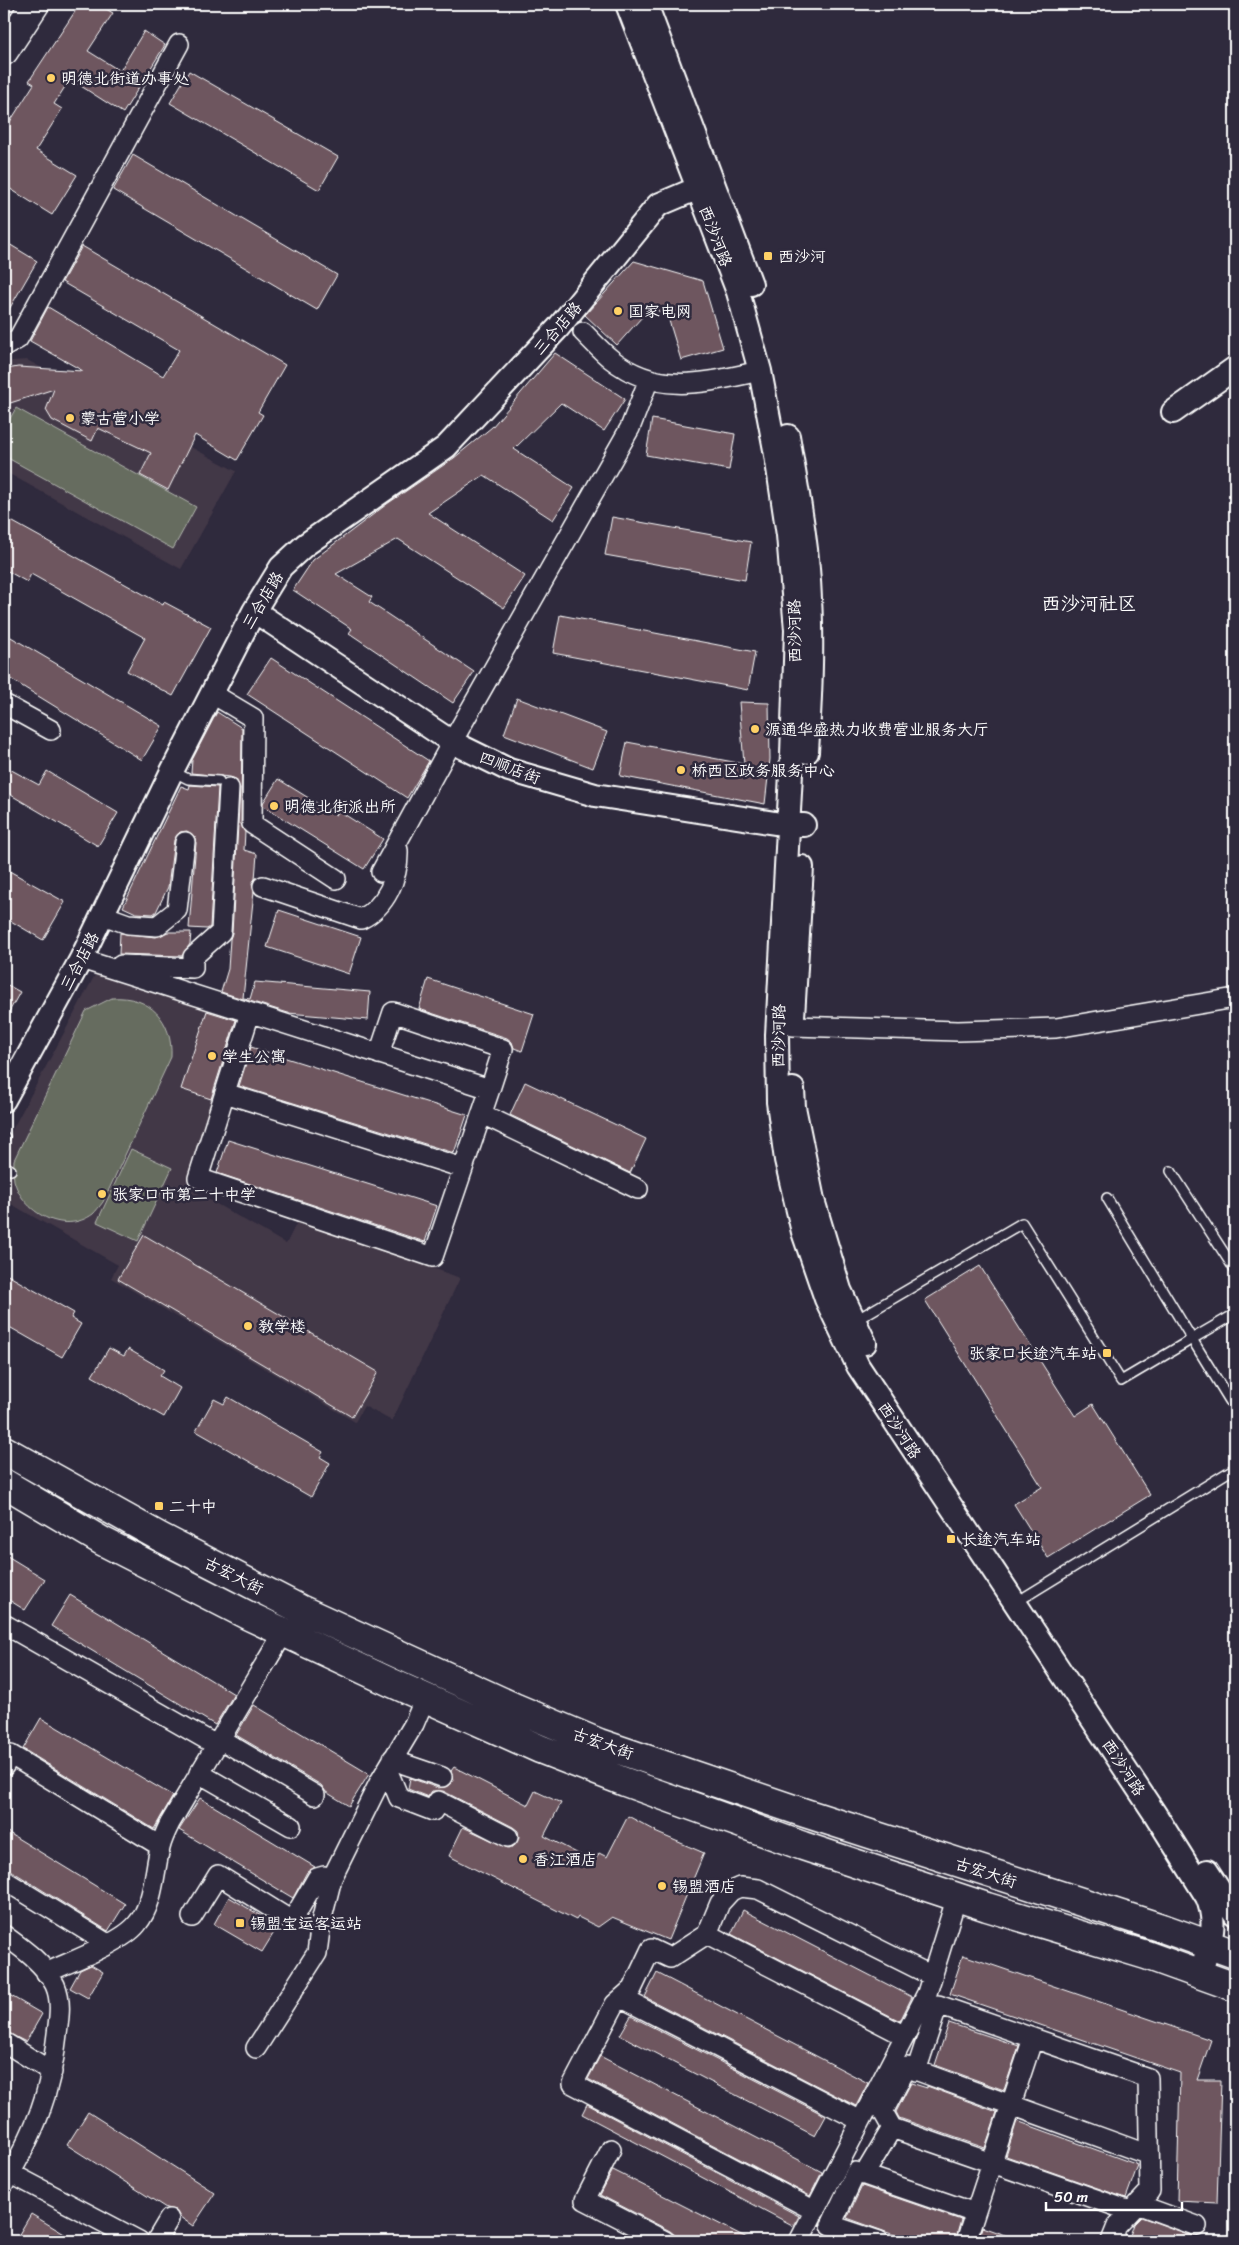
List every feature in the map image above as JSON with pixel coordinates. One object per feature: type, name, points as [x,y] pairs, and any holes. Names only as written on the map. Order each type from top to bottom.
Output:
[{"type":"main road","points":[[4,51],[35,4]]},
{"type":"main road","name":"古宏大街","points":[[4,1450],[160,1537],[300,1609],[516,1708],[599,1743],[805,1813],[1210,1944],[1235,1954]]},
{"type":"main road","name":"古宏大街","points":[[4,1483],[102,1541],[284,1632],[540,1749],[625,1782],[803,1846],[1200,1974],[1234,1981]]},
{"type":"street","name":"西沙河路","points":[[627,4],[705,185],[749,278],[779,385],[804,528],[810,599],[810,693],[777,1035],[778,1102],[786,1160],[803,1232],[826,1299],[848,1325]]},
{"type":"street","name":"西沙河路","points":[[646,4],[705,185],[760,371],[788,535],[796,630],[796,825],[792,1051],[794,1107],[813,1200],[840,1290],[858,1366],[1021,1599],[1235,1914]]},
{"type":"street","points":[[4,347],[18,339],[179,44]]},
{"type":"street","name":"三合店路","points":[[4,1100],[103,915],[172,771],[254,611],[281,567],[305,545],[446,447],[558,328],[658,205],[705,185]]},
{"type":"street","points":[[583,332],[611,359],[649,379],[666,383],[688,385],[760,371]]},
{"type":"street","points":[[1173,412],[1235,368]]},
{"type":"street","points":[[381,872],[452,742],[630,428],[649,379]]},
{"type":"street","name":"四顺店街","points":[[254,611],[452,742],[509,770],[595,795],[796,825]]},
{"type":"street","points":[[212,693],[253,718],[252,824],[336,879]]},
{"type":"street","points":[[4,704],[51,730]]},
{"type":"street","points":[[120,965],[193,968],[193,957],[221,932],[224,784]]},
{"type":"street","points":[[103,915],[128,924],[157,926],[178,910],[185,842]]},
{"type":"street","points":[[264,886],[361,919],[371,914],[381,904],[390,890],[399,863],[398,842]]},
{"type":"street","points":[[81,958],[490,1089]]},
{"type":"street","points":[[167,987],[174,967]]},
{"type":"street","points":[[793,1026],[958,1030],[1056,1028],[1235,998]]},
{"type":"street","points":[[250,1013],[198,1178],[433,1257],[503,1049],[393,1012],[379,1054]]},
{"type":"street","points":[[225,1093],[463,1168]]},
{"type":"street","points":[[482,1114],[638,1189]]},
{"type":"street","name":"西沙河路","points":[[1021,1599],[1207,1897],[1213,1911],[1214,1925],[1200,1974]]},
{"type":"street","points":[[4,1624],[315,1795]]},
{"type":"street","points":[[46,1973],[124,1936],[137,1924],[146,1906],[154,1882],[160,1846],[170,1822],[284,1632]]},
{"type":"street","points":[[256,2048],[317,1953],[321,1922],[332,1878],[390,1763],[414,1724],[426,1698]]},
{"type":"street","points":[[4,1766],[10,1755],[160,1846]]},
{"type":"street","points":[[390,1763],[404,1764],[442,1777]]},
{"type":"street","points":[[390,1763],[399,1798],[433,1811],[438,1801],[508,1837]]},
{"type":"street","points":[[200,1773],[291,1826]]},
{"type":"street","points":[[192,1917],[218,1875],[292,1921],[317,1878],[324,1876],[332,1878]]},
{"type":"street","points":[[4,1880],[108,1944]]},
{"type":"street","points":[[815,2211],[574,2084],[615,2004],[632,1989],[651,1949],[670,1958],[707,1934],[720,1903],[731,1891],[740,1887],[749,1887],[767,1893],[932,1976]]},
{"type":"street","points":[[799,2241],[927,1993],[957,1896]]},
{"type":"street","points":[[4,1934],[25,1950],[46,1973],[55,1985],[59,2001],[59,2018],[52,2072],[42,2109],[9,2167],[140,2241]]},
{"type":"street","points":[[707,1934],[905,2036]]},
{"type":"street","points":[[622,1998],[861,2122]]},
{"type":"street","points":[[916,2071],[938,2005],[1148,2078],[1150,2191],[1117,2226],[1111,2241]]},
{"type":"street","points":[[966,2241],[1033,2038]]},
{"type":"street","points":[[4,2042],[52,2072]]},
{"type":"street","points":[[1149,2155],[907,2068],[883,2112],[892,2128],[1133,2208],[1197,2226]]},
{"type":"street","points":[[864,2175],[892,2128]]},
{"type":"street","points":[[610,2149],[586,2200],[665,2241]]},
{"type":"street","points":[[879,2241],[849,2236],[831,2225],[856,2172],[975,2213]]},
{"type":"street","points":[[156,2241],[169,2219]]},
{"type":"lane","points":[[172,771],[188,779],[224,784]]},
{"type":"lane","points":[[1171,1171],[1235,1270]]},
{"type":"lane","points":[[1107,1198],[1235,1409]]},
{"type":"lane","points":[[848,1325],[1022,1223],[1121,1381],[1235,1314]]},
{"type":"lane","points":[[1021,1599],[1235,1468]]},
{"type":"shaded area","name":"蒙古营小学","points":[[27,360],[236,471],[181,569],[4,471],[4,365],[12,361]]},
{"type":"shaded area","name":"张家口市第二十中学","points":[[96,973],[242,1022],[189,1188],[286,1244],[299,1218],[460,1278],[392,1421],[364,1406],[355,1422],[111,1278],[118,1265],[4,1200],[4,1145]]},
{"type":"green space","points":[[16,408],[196,507],[173,549],[4,456],[4,429]]},
{"type":"green space","points":[[112,998],[126,998],[138,1001],[157,1013],[168,1032],[171,1044],[171,1057],[103,1202],[93,1214],[81,1220],[57,1221],[35,1211],[18,1192],[14,1180],[14,1160],[86,1011]]},
{"type":"green space","points":[[131,1149],[172,1168],[138,1241],[97,1222]]},
{"type":"building","points":[[80,4],[98,4],[113,13],[88,51],[120,71],[144,31],[165,45],[123,113],[70,79],[54,104],[62,109],[36,150],[77,175],[52,215],[4,185],[4,131],[34,84],[29,81]]},
{"type":"building","points":[[189,71],[338,157],[319,190],[170,103]]},
{"type":"building","points":[[133,155],[337,275],[317,310],[113,190]]},
{"type":"building","points":[[4,241],[37,261],[4,318]]},
{"type":"building","points":[[82,246],[285,365],[258,412],[263,415],[237,460],[195,435],[168,490],[140,475],[151,453],[98,428],[92,441],[52,420],[46,410],[54,389],[4,405],[4,374],[7,369],[18,367],[83,371],[30,341],[48,307],[163,376],[179,350],[62,282]]},
{"type":"building","name":"国家电网","points":[[634,261],[703,281],[723,348],[681,360],[667,314],[650,308],[617,345],[585,315]]},
{"type":"building","points":[[555,353],[625,399],[604,431],[561,403],[514,449],[574,488],[553,520],[484,475],[428,513],[525,576],[504,608],[398,539],[336,574],[372,597],[369,602],[474,672],[453,703],[349,633],[352,629],[293,590],[313,560],[387,504],[454,458],[492,427]]},
{"type":"building","points":[[652,419],[735,434],[729,470],[646,455]]},
{"type":"building","points":[[4,517],[163,605],[164,602],[211,627],[173,696],[127,671],[145,638],[31,574],[27,582],[4,569]]},
{"type":"building","points":[[612,517],[751,542],[745,580],[605,555]]},
{"type":"building","points":[[560,615],[755,652],[748,690],[553,653]]},
{"type":"building","points":[[4,633],[162,726],[142,760],[4,675]]},
{"type":"building","points":[[271,658],[429,761],[407,798],[247,694]]},
{"type":"building","points":[[517,698],[607,732],[593,768],[504,734]]},
{"type":"building","points":[[739,702],[769,703],[770,759],[765,804],[620,776],[627,742],[744,764]]},
{"type":"building","points":[[217,712],[242,728],[241,824],[245,832],[244,850],[257,854],[255,879],[252,883],[254,891],[243,998],[250,999],[255,982],[370,992],[368,1020],[288,1013],[221,992],[228,969],[232,933],[240,788],[236,779],[230,777],[191,773],[192,760]]},
{"type":"building","points":[[4,766],[39,785],[47,771],[118,813],[98,846],[4,791]]},
{"type":"building","points":[[278,779],[336,815],[339,811],[383,839],[364,869],[263,806]]},
{"type":"building","points":[[190,785],[218,787],[210,927],[207,929],[189,928],[196,843],[195,837],[187,831],[180,832],[174,840],[168,887],[156,912],[153,914],[136,913],[123,907],[181,786],[189,789]]},
{"type":"building","points":[[4,868],[65,902],[43,940],[4,917]]},
{"type":"building","points":[[279,910],[361,937],[349,974],[267,947]]},
{"type":"building","points":[[168,932],[191,932],[190,944],[182,956],[119,954],[120,933],[156,937]]},
{"type":"building","points":[[428,979],[534,1014],[522,1051],[514,1048],[512,1042],[507,1038],[419,1009]]},
{"type":"building","points":[[4,983],[20,992],[4,1021]]},
{"type":"building","name":"学生公寓","points":[[207,1011],[236,1020],[211,1099],[181,1089]]},
{"type":"building","points":[[251,1047],[467,1115],[454,1153],[239,1086]]},
{"type":"building","points":[[525,1082],[646,1139],[630,1173],[510,1115]]},
{"type":"building","points":[[228,1140],[437,1206],[425,1242],[217,1173]]},
{"type":"building","name":"教学楼","points":[[144,1235],[378,1372],[352,1417],[118,1279]]},
{"type":"building","points":[[980,1266],[1075,1416],[1093,1404],[1150,1495],[1048,1558],[1014,1504],[1042,1487],[925,1300]]},
{"type":"building","points":[[4,1273],[74,1313],[71,1318],[81,1324],[62,1357],[4,1324]]},
{"type":"building","points":[[109,1348],[124,1356],[128,1349],[164,1370],[160,1376],[180,1388],[164,1417],[92,1376]]},
{"type":"building","points":[[228,1397],[323,1452],[320,1457],[330,1463],[311,1497],[196,1431],[214,1399],[224,1404]]},
{"type":"building","points":[[4,1554],[45,1579],[25,1610],[4,1597]]},
{"type":"building","points":[[70,1595],[234,1694],[215,1725],[51,1626]]},
{"type":"building","points":[[254,1705],[369,1774],[349,1806],[326,1792],[321,1785],[236,1735]]},
{"type":"building","points":[[41,1718],[173,1796],[154,1829],[23,1749]]},
{"type":"building","name":"香江酒店","points":[[454,1767],[528,1805],[535,1791],[561,1803],[544,1836],[594,1862],[599,1853],[607,1857],[628,1816],[655,1832],[704,1853],[668,1940],[612,1917],[598,1927],[578,1917],[576,1920],[449,1856],[463,1827],[508,1848],[514,1846],[519,1837],[518,1831],[513,1827],[443,1791],[432,1791],[428,1797],[408,1789],[410,1778],[438,1788],[449,1786],[453,1780],[451,1771]]},
{"type":"building","points":[[200,1798],[315,1867],[307,1872],[293,1898],[179,1830]]},
{"type":"building","points":[[4,1830],[125,1904],[108,1931],[10,1870],[4,1869]]},
{"type":"building","points":[[229,1897],[278,1926],[262,1952],[214,1924]]},
{"type":"building","points":[[743,1910],[912,1997],[900,2021],[731,1934]]},
{"type":"building","points":[[963,1955],[1211,2040],[1197,2080],[1221,2080],[1217,2203],[1177,2201],[1180,2073],[950,1994]]},
{"type":"building","points":[[91,1965],[103,1972],[88,1998],[70,1988],[80,1970]]},
{"type":"building","points":[[657,1973],[868,2083],[856,2106],[645,1997]]},
{"type":"building","points":[[4,1992],[42,2014],[26,2042],[4,2031]]},
{"type":"building","points":[[631,2016],[826,2116],[815,2136],[620,2035]]},
{"type":"building","points":[[949,2023],[1019,2046],[1004,2090],[935,2065]]},
{"type":"building","points":[[600,2056],[822,2172],[810,2196],[588,2079]]},
{"type":"building","points":[[911,2083],[927,2088],[927,2086],[997,2112],[985,2148],[899,2118],[896,2112]]},
{"type":"building","points":[[587,2104],[799,2216],[794,2226],[582,2114]]},
{"type":"building","points":[[88,2112],[215,2193],[193,2226],[180,2217],[175,2210],[166,2208],[67,2145]]},
{"type":"building","points":[[1017,2121],[1138,2165],[1126,2198],[1006,2156]]},
{"type":"building","points":[[613,2170],[753,2241],[676,2241],[675,2235],[670,2231],[600,2195]]},
{"type":"building","points":[[862,2186],[961,2220],[955,2241],[911,2241],[847,2218]]},
{"type":"building","points":[[31,2214],[76,2241],[15,2241]]},
{"type":"building","points":[[1141,2217],[1201,2239],[1201,2241],[1128,2241],[1134,2224]]},
{"type":"building","points":[[982,2227],[1016,2239],[1016,2241],[978,2241]]},
{"type":"place","name":"明德北街道办事处","points":[[51,78]]},
{"type":"place","name":"西沙河","points":[[768,256]]},
{"type":"place","name":"国家电网","points":[[618,311]]},
{"type":"place","name":"蒙古营小学","points":[[70,418]]},
{"type":"place","name":"源通华盛热力收费营业服务大厅","points":[[755,729]]},
{"type":"place","name":"桥西区政务服务中心","points":[[681,770]]},
{"type":"place","name":"明德北街派出所","points":[[274,806]]},
{"type":"place","name":"学生公寓","points":[[212,1056]]},
{"type":"place","name":"张家口市第二十中学","points":[[102,1194]]},
{"type":"place","name":"教学楼","points":[[248,1326]]},
{"type":"place","name":"张家口长途汽车站","points":[[1107,1353]]},
{"type":"place","name":"二十中","points":[[159,1506]]},
{"type":"place","name":"长途汽车站","points":[[951,1539]]},
{"type":"place","name":"香江酒店","points":[[523,1859]]},
{"type":"place","name":"锡盟酒店","points":[[662,1886]]},
{"type":"place","name":"锡盟宝运客运站","points":[[240,1923]]},
{"type":"district","name":"西沙河社区","points":[[1089,603]]}]
